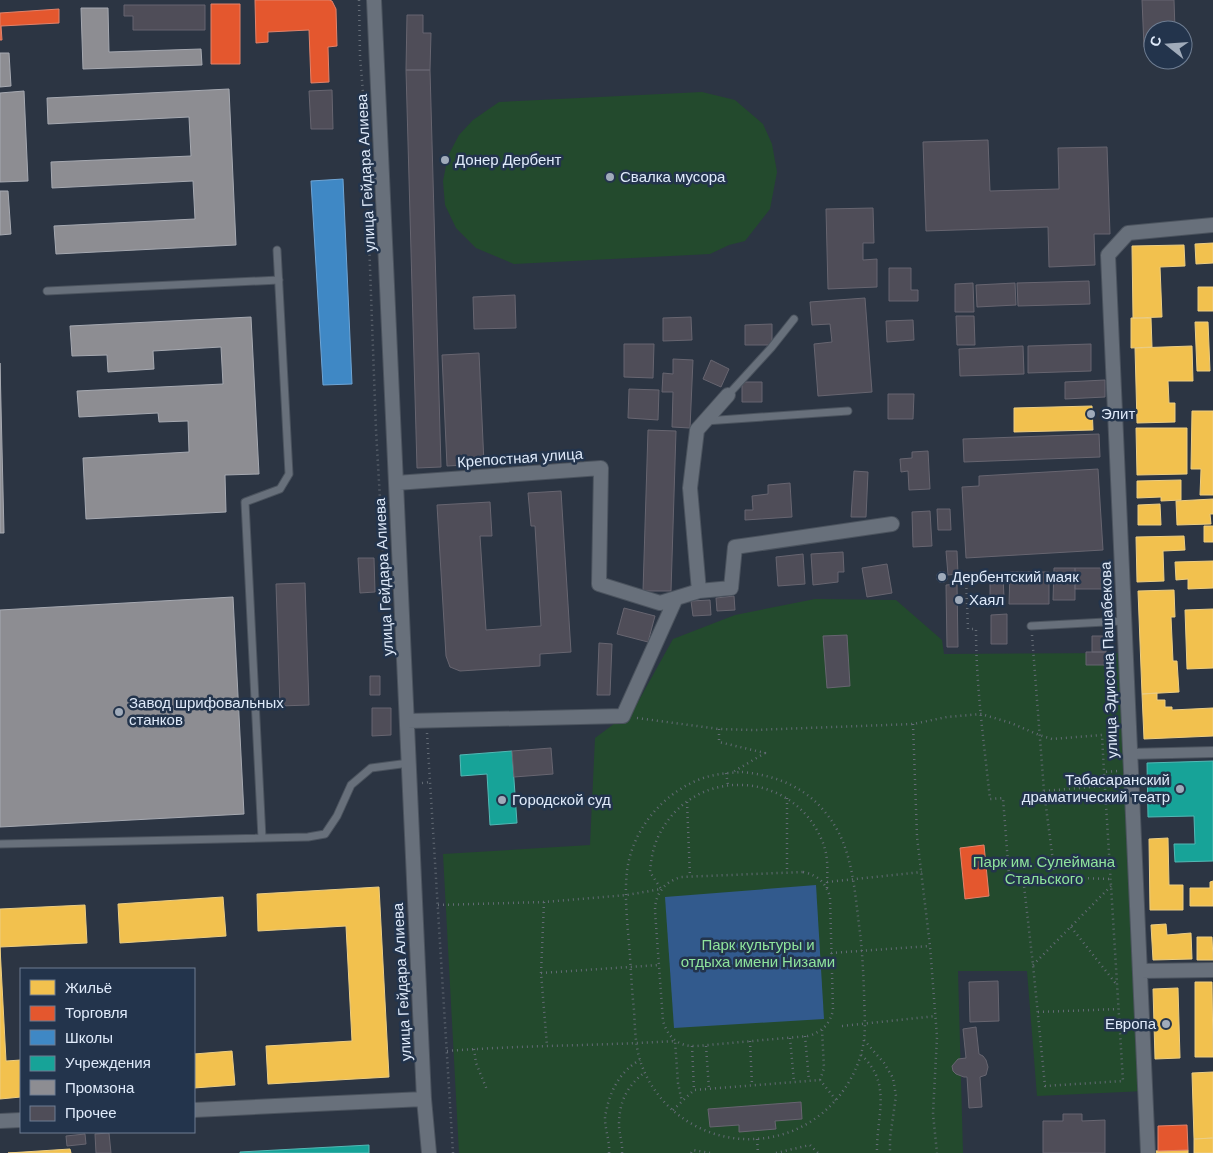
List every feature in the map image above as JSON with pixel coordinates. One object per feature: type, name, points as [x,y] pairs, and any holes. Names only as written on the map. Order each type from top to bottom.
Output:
[{"type":"street","name":"улица Гейдара Алиева","points":[[374,0],[424,1099],[429,1153]]},
{"type":"street","name":"улица Эдисона Пашабекова","points":[[1148,1153],[1108,255],[1128,233],[1213,226]]},
{"type":"street","points":[[699,591],[690,488],[697,430],[728,395]]},
{"type":"street","name":"Крепостная улица","points":[[396,483],[601,468],[599,584],[660,602],[699,591],[731,588],[736,547],[892,524]]},
{"type":"street","points":[[407,722],[623,716],[676,598]]},
{"type":"street","points":[[1129,754],[1213,752]]},
{"type":"street","points":[[1140,971],[1213,970]]},
{"type":"street","points":[[195,1110],[424,1099]]},
{"type":"street","points":[[0,1121],[20,1120]]},
{"type":"lane","points":[[262,838],[245,502],[280,488],[289,474],[277,250]]},
{"type":"lane","points":[[47,291],[279,280]]},
{"type":"lane","points":[[728,395],[771,348],[794,319]]},
{"type":"lane","points":[[705,421],[848,411]]},
{"type":"lane","points":[[1031,626],[1124,621]]},
{"type":"lane","points":[[0,844],[308,837],[326,834],[337,816],[351,785],[371,768],[409,762]]},
{"type":"path","points":[[359,0],[376,430],[387,619]]},
{"type":"path","points":[[966,578],[968,629],[976,629],[981,714],[990,799],[1003,798],[1010,876],[1111,879]]},
{"type":"path","points":[[1031,626],[1044,792],[1055,877]]},
{"type":"path","points":[[623,716],[718,729],[754,730],[913,724],[947,716],[981,714],[1012,723],[1052,739],[1102,735],[1122,1081],[1044,1086],[1034,965],[1023,877]]},
{"type":"path","points":[[426,721],[454,1153]]},
{"type":"path","points":[[913,724],[917,837],[936,1016],[937,1037],[933,1114],[937,1153]]},
{"type":"path","points":[[718,729],[719,742],[765,752],[731,772]]},
{"type":"path","points":[[1104,772],[1130,770]]},
{"type":"path","points":[[726,773],[728,785]]},
{"type":"path","points":[[726,773],[757,773],[787,782],[813,799],[824,810],[834,823],[847,851],[854,880],[863,950],[864,1040],[861,1055],[854,1072],[846,1087],[826,1111],[801,1128],[772,1138],[734,1138],[712,1134],[685,1120],[657,1093],[645,1072],[636,1043],[627,895],[628,868],[631,854],[651,814],[666,799],[684,786],[698,780],[726,773]]},
{"type":"path","points":[[410,784],[430,782]]},
{"type":"path","points":[[661,889],[650,872],[654,847],[665,824],[687,802],[703,792],[728,785],[755,786],[768,789],[787,798],[811,821],[824,845],[827,858],[833,1010],[832,1018],[828,1024],[815,1034],[806,1036],[692,1046],[675,1040],[670,1035],[663,1021],[655,904],[661,889],[674,879],[681,877],[803,872],[818,878],[828,890]]},
{"type":"path","points":[[1044,792],[1105,786]]},
{"type":"path","points":[[787,798],[787,872]]},
{"type":"path","points":[[687,802],[690,877]]},
{"type":"path","points":[[827,882],[922,872]]},
{"type":"path","points":[[1034,965],[1111,886]]},
{"type":"path","points":[[438,905],[544,902],[627,895],[661,889]]},
{"type":"path","points":[[544,902],[541,973],[547,1046]]},
{"type":"path","points":[[1071,927],[1117,985]]},
{"type":"path","points":[[832,953],[930,946]]},
{"type":"path","points":[[541,973],[659,965]]},
{"type":"path","points":[[1038,1012],[1118,1008]]},
{"type":"path","points":[[842,1026],[936,1016]]},
{"type":"path","points":[[820,1080],[824,1068],[822,1030]]},
{"type":"path","points":[[806,1036],[809,1081]]},
{"type":"path","points":[[790,1038],[794,1082]]},
{"type":"path","points":[[447,1051],[675,1040]]},
{"type":"path","points":[[675,1040],[678,1083],[682,1102]]},
{"type":"path","points":[[864,1040],[884,1063],[893,1078],[896,1096],[890,1138],[890,1153]]},
{"type":"path","points":[[750,1042],[752,1086]]},
{"type":"path","points":[[692,1046],[694,1090]]},
{"type":"path","points":[[706,1046],[709,1089]]},
{"type":"path","points":[[474,1050],[480,1076],[487,1090]]},
{"type":"path","points":[[861,1055],[874,1070],[881,1093],[876,1153]]},
{"type":"path","points":[[610,1153],[605,1117],[609,1098],[618,1079],[633,1064],[640,1060]]},
{"type":"path","points":[[622,1153],[619,1125],[620,1109],[626,1091],[634,1080],[645,1072]]},
{"type":"path","points":[[673,1110],[694,1090],[820,1080]]},
{"type":"path","points":[[820,1080],[836,1100]]},
{"type":"path","points":[[757,1139],[758,1153]]},
{"type":"path","points":[[776,1153],[810,1145],[818,1153]]},
{"type":"path","points":[[691,1153],[693,1150],[710,1153]]},
{"type":"green space","name":"Свалка мусора","points":[[702,92],[735,100],[763,124],[772,144],[777,172],[770,209],[745,241],[729,245],[710,254],[514,264],[476,248],[456,228],[445,205],[443,181],[448,156],[459,135],[473,120],[499,102]]},
{"type":"green space","name":"Парк культуры и отдыха имени Низами","points":[[815,599],[896,600],[942,640],[944,654],[1125,653],[1145,1091],[1037,1096],[1027,971],[958,971],[963,1153],[459,1153],[443,854],[590,845],[595,738],[634,709],[673,639],[735,615]]},
{"type":"water","points":[[816,885],[824,1019],[674,1028],[665,897]]},
{"type":"building: Жильё","points":[[1213,243],[1213,263],[1196,264],[1195,244]]},
{"type":"building: Жильё","points":[[1184,245],[1185,266],[1160,267],[1162,317],[1133,318],[1132,246]]},
{"type":"building: Жильё","points":[[1198,287],[1213,287],[1213,311],[1198,311]]},
{"type":"building: Жильё","points":[[1131,318],[1151,318],[1152,347],[1131,348]]},
{"type":"building: Жильё","points":[[1195,322],[1208,322],[1210,371],[1197,371]]},
{"type":"building: Жильё","points":[[1192,346],[1193,381],[1168,381],[1169,403],[1175,403],[1175,422],[1137,423],[1135,348]]},
{"type":"building: Жильё","points":[[1092,406],[1093,430],[1014,432],[1014,408]]},
{"type":"building: Жильё","points":[[1192,411],[1213,411],[1213,495],[1200,495],[1201,469],[1191,469]]},
{"type":"building: Жильё","points":[[1136,428],[1187,428],[1187,474],[1137,475]]},
{"type":"building: Жильё","points":[[1181,480],[1181,500],[1161,501],[1161,497],[1137,498],[1137,481]]},
{"type":"building: Жильё","points":[[1213,499],[1213,514],[1210,514],[1211,524],[1177,525],[1176,501]]},
{"type":"building: Жильё","points":[[1160,504],[1161,525],[1138,525],[1138,505]]},
{"type":"building: Жильё","points":[[1204,526],[1213,526],[1213,542],[1204,542]]},
{"type":"building: Жильё","points":[[1184,536],[1185,550],[1163,551],[1164,581],[1137,582],[1136,537]]},
{"type":"building: Жильё","points":[[1213,561],[1213,588],[1188,589],[1188,579],[1176,580],[1175,562]]},
{"type":"building: Жильё","points":[[1174,590],[1175,617],[1171,617],[1173,661],[1177,661],[1179,692],[1142,694],[1138,591]]},
{"type":"building: Жильё","points":[[1213,609],[1213,668],[1187,669],[1185,610]]},
{"type":"building: Жильё","points":[[1157,693],[1157,700],[1165,700],[1165,707],[1172,707],[1172,710],[1213,708],[1213,736],[1144,739],[1142,694]]},
{"type":"building: Жильё","points":[[1168,838],[1169,885],[1183,885],[1183,910],[1150,910],[1149,839]]},
{"type":"building: Жильё","points":[[1213,881],[1213,906],[1190,906],[1190,888],[1210,888],[1210,882]]},
{"type":"building: Жильё","points":[[379,887],[389,1077],[268,1084],[266,1046],[352,1041],[346,926],[258,931],[257,894]]},
{"type":"building: Жильё","points":[[223,897],[226,936],[120,943],[118,904]]},
{"type":"building: Жильё","points":[[85,905],[87,943],[0,947],[0,909]]},
{"type":"building: Жильё","points":[[1166,924],[1167,935],[1191,933],[1192,959],[1153,960],[1151,925]]},
{"type":"building: Жильё","points":[[1197,937],[1212,937],[1213,960],[1197,960]]},
{"type":"building: Жильё","points":[[0,947],[6,1061],[20,1060],[20,1097],[0,1099]]},
{"type":"building: Жильё","points":[[1195,982],[1212,982],[1213,1057],[1195,1057]]},
{"type":"building: Жильё","name":"Европа","points":[[1178,988],[1180,1058],[1155,1059],[1153,989]]},
{"type":"building: Жильё","points":[[232,1051],[235,1085],[195,1088],[195,1054]]},
{"type":"building: Жильё","points":[[1213,1072],[1213,1138],[1194,1139],[1192,1073]]},
{"type":"building: Жильё","points":[[1213,1138],[1213,1153],[1194,1153],[1194,1139]]},
{"type":"building: Жильё","points":[[70,1149],[71,1153],[8,1153]]},
{"type":"building: Жильё","points":[[1188,1150],[1188,1153],[1154,1153],[1154,1151]]},
{"type":"building: Торговля","points":[[255,0],[332,1],[336,9],[337,46],[328,47],[329,82],[311,83],[309,30],[268,32],[268,42],[256,43]]},
{"type":"building: Торговля","points":[[211,4],[240,4],[240,64],[211,64]]},
{"type":"building: Торговля","points":[[59,9],[59,23],[1,26],[2,40],[0,40],[0,13]]},
{"type":"building: Торговля","points":[[984,845],[989,896],[965,899],[960,848]]},
{"type":"building: Торговля","points":[[1187,1125],[1188,1150],[1158,1151],[1158,1126]]},
{"type":"building: Школы","points":[[343,179],[352,384],[323,385],[311,181]]},
{"type":"building: Учреждения","name":"Городской суд","points":[[512,751],[517,823],[490,825],[487,774],[461,776],[460,755]]},
{"type":"building: Учреждения","name":"Табасаранский драматический театр","points":[[1213,761],[1213,861],[1175,862],[1174,844],[1195,844],[1194,816],[1148,817],[1147,763]]},
{"type":"building: Учреждения","points":[[369,1145],[369,1153],[240,1153],[240,1152]]},
{"type":"building: Промзона","points":[[81,8],[108,8],[109,52],[201,49],[202,65],[83,69]]},
{"type":"building: Промзона","points":[[0,53],[9,53],[11,86],[0,87]]},
{"type":"building: Промзона","points":[[229,89],[236,245],[56,254],[54,226],[195,219],[193,181],[52,188],[51,162],[191,156],[189,117],[48,124],[47,98]]},
{"type":"building: Промзона","points":[[24,91],[28,181],[0,182],[0,93]]},
{"type":"building: Промзона","points":[[0,191],[8,191],[11,234],[0,235]]},
{"type":"building: Промзона","points":[[251,317],[259,474],[225,475],[226,512],[86,519],[83,458],[189,452],[188,421],[159,422],[158,413],[79,417],[77,391],[223,384],[221,347],[153,351],[154,369],[108,372],[107,355],[72,356],[70,326]]},
{"type":"building: Промзона","points":[[0,363],[4,533],[0,533]]},
{"type":"building: Промзона","name":"Завод шрифовальных станков","points":[[233,597],[244,814],[0,827],[0,610]]},
{"type":"building: Прочее","points":[[1142,0],[1174,0],[1175,20],[1143,20],[1143,24]]},
{"type":"building: Прочее","points":[[124,5],[205,5],[205,30],[133,30],[133,16],[124,16]]},
{"type":"building: Прочее","points":[[407,15],[423,15],[423,33],[431,33],[430,70],[406,70]]},
{"type":"building: Прочее","points":[[406,70],[430,70],[441,467],[417,468]]},
{"type":"building: Прочее","points":[[332,90],[333,129],[311,129],[309,91]]},
{"type":"building: Прочее","points":[[988,140],[990,191],[1059,189],[1058,148],[1107,147],[1110,234],[1094,234],[1095,265],[1049,267],[1048,227],[926,231],[923,142]]},
{"type":"building: Прочее","points":[[873,208],[874,243],[863,243],[863,260],[877,259],[877,287],[828,289],[826,209]]},
{"type":"building: Прочее","points":[[889,268],[911,268],[911,290],[918,290],[918,301],[889,301]]},
{"type":"building: Прочее","points":[[1089,281],[1090,304],[1018,306],[1017,283]]},
{"type":"building: Прочее","points":[[973,283],[974,312],[955,312],[955,284]]},
{"type":"building: Прочее","points":[[1015,283],[1016,305],[977,307],[976,285]]},
{"type":"building: Прочее","points":[[515,295],[516,328],[474,329],[473,297]]},
{"type":"building: Прочее","points":[[865,298],[872,392],[818,396],[814,344],[832,342],[830,324],[812,325],[810,302]]},
{"type":"building: Прочее","points":[[956,316],[974,316],[975,345],[957,345]]},
{"type":"building: Прочее","points":[[691,317],[692,340],[663,341],[663,318]]},
{"type":"building: Прочее","points":[[913,320],[914,340],[887,342],[886,321]]},
{"type":"building: Прочее","points":[[772,324],[772,345],[745,345],[745,325]]},
{"type":"building: Прочее","points":[[624,344],[654,344],[653,378],[624,377]]},
{"type":"building: Прочее","points":[[1091,344],[1091,371],[1028,373],[1028,346]]},
{"type":"building: Прочее","points":[[1023,346],[1024,374],[960,376],[959,349]]},
{"type":"building: Прочее","points":[[479,353],[484,464],[447,466],[442,355]]},
{"type":"building: Прочее","points":[[673,359],[693,360],[690,428],[672,427],[673,392],[662,392],[663,373],[673,374]]},
{"type":"building: Прочее","points":[[711,360],[729,369],[721,387],[703,379]]},
{"type":"building: Прочее","points":[[1105,380],[1105,397],[1065,399],[1065,382]]},
{"type":"building: Прочее","points":[[742,382],[762,382],[762,402],[742,402]]},
{"type":"building: Прочее","points":[[629,389],[659,390],[658,420],[628,418]]},
{"type":"building: Прочее","points":[[888,394],[914,394],[913,419],[888,419]]},
{"type":"building: Прочее","points":[[648,430],[676,431],[671,591],[643,591]]},
{"type":"building: Прочее","points":[[1099,434],[1100,457],[964,462],[963,439]]},
{"type":"building: Прочее","points":[[928,451],[930,489],[909,490],[908,471],[901,472],[900,459],[912,458],[912,452]]},
{"type":"building: Прочее","points":[[1098,469],[1103,550],[966,558],[962,487],[979,486],[979,476]]},
{"type":"building: Прочее","points":[[854,471],[868,472],[866,517],[851,517]]},
{"type":"building: Прочее","points":[[790,483],[792,517],[745,520],[745,510],[753,510],[752,496],[768,494],[768,485]]},
{"type":"building: Прочее","points":[[561,491],[571,652],[540,654],[540,666],[460,671],[450,667],[446,656],[437,505],[490,502],[492,536],[480,536],[486,630],[541,626],[535,526],[531,526],[528,493]]},
{"type":"building: Прочее","points":[[937,509],[950,509],[951,530],[938,530]]},
{"type":"building: Прочее","points":[[930,511],[932,546],[913,547],[912,512]]},
{"type":"building: Прочее","points":[[946,551],[957,551],[958,574],[948,575]]},
{"type":"building: Прочее","points":[[843,552],[844,572],[838,572],[838,582],[813,585],[811,554]]},
{"type":"building: Прочее","points":[[803,554],[805,584],[778,586],[776,557]]},
{"type":"building: Прочее","points":[[358,558],[374,558],[375,592],[360,593]]},
{"type":"building: Прочее","points":[[887,564],[892,593],[867,597],[862,568]]},
{"type":"building: Прочее","points":[[1054,568],[1075,568],[1075,600],[1053,600]]},
{"type":"building: Прочее","points":[[1075,568],[1108,568],[1108,589],[1075,589]]},
{"type":"building: Прочее","name":"Дербентский маяк","points":[[940,572],[944,572],[947,577],[946,581],[940,582],[937,579],[937,575]]},
{"type":"building: Прочее","points":[[1010,572],[1049,572],[1049,604],[1009,604]]},
{"type":"building: Прочее","points":[[1003,576],[1004,598],[990,598],[990,577]]},
{"type":"building: Прочее","points":[[305,583],[309,705],[280,706],[276,584]]},
{"type":"building: Прочее","points":[[957,584],[958,647],[947,647],[946,585]]},
{"type":"building: Прочее","points":[[734,596],[735,610],[717,611],[716,598]]},
{"type":"building: Прочее","points":[[710,600],[711,615],[693,616],[691,601]]},
{"type":"building: Прочее","points":[[624,608],[655,616],[648,642],[617,634]]},
{"type":"building: Прочее","points":[[1007,614],[1007,644],[991,644],[991,615]]},
{"type":"building: Прочее","points":[[847,635],[850,686],[827,688],[823,636]]},
{"type":"building: Прочее","points":[[1092,636],[1106,636],[1106,652],[1092,652]]},
{"type":"building: Прочее","points":[[599,643],[612,644],[610,695],[597,695]]},
{"type":"building: Прочее","points":[[1086,652],[1106,652],[1106,665],[1086,665]]},
{"type":"building: Прочее","points":[[370,676],[380,676],[380,695],[370,695]]},
{"type":"building: Прочее","points":[[372,708],[391,708],[391,735],[372,736]]},
{"type":"building: Прочее","points":[[551,748],[553,774],[514,777],[512,751]]},
{"type":"building: Прочее","points":[[998,981],[999,1021],[970,1022],[969,982]]},
{"type":"building: Прочее","points":[[976,1027],[979,1054],[986,1060],[988,1067],[986,1075],[980,1077],[982,1107],[969,1108],[967,1077],[956,1074],[952,1066],[958,1059],[966,1058],[963,1029]]},
{"type":"building: Прочее","points":[[801,1102],[802,1119],[775,1121],[776,1129],[739,1132],[739,1125],[710,1127],[708,1109]]},
{"type":"building: Прочее","points":[[1063,1114],[1082,1114],[1082,1121],[1105,1120],[1105,1153],[1043,1153],[1043,1121],[1063,1121]]},
{"type":"building: Прочее","points":[[109,1133],[111,1153],[96,1153],[95,1134]]},
{"type":"building: Прочее","points":[[85,1134],[86,1144],[67,1146],[66,1136]]},
{"type":"place","name":"Донер Дербент","points":[[445,160]]},
{"type":"place","name":"Свалка мусора","points":[[610,177]]},
{"type":"place","name":"Элит","points":[[1091,414]]},
{"type":"place","name":"Дербентский маяк","points":[[942,577]]},
{"type":"place","name":"Хаял","points":[[959,600]]},
{"type":"place","name":"Завод шрифовальных станков","points":[[119,712]]},
{"type":"place","name":"Табасаранский драматический театр","points":[[1180,789]]},
{"type":"place","name":"Городской суд","points":[[502,800]]},
{"type":"place","name":"Европа","points":[[1166,1024]]},
{"type":"park label","name":"Парк им. Сулеймана Стальского","points":[[1044,870]]}]
